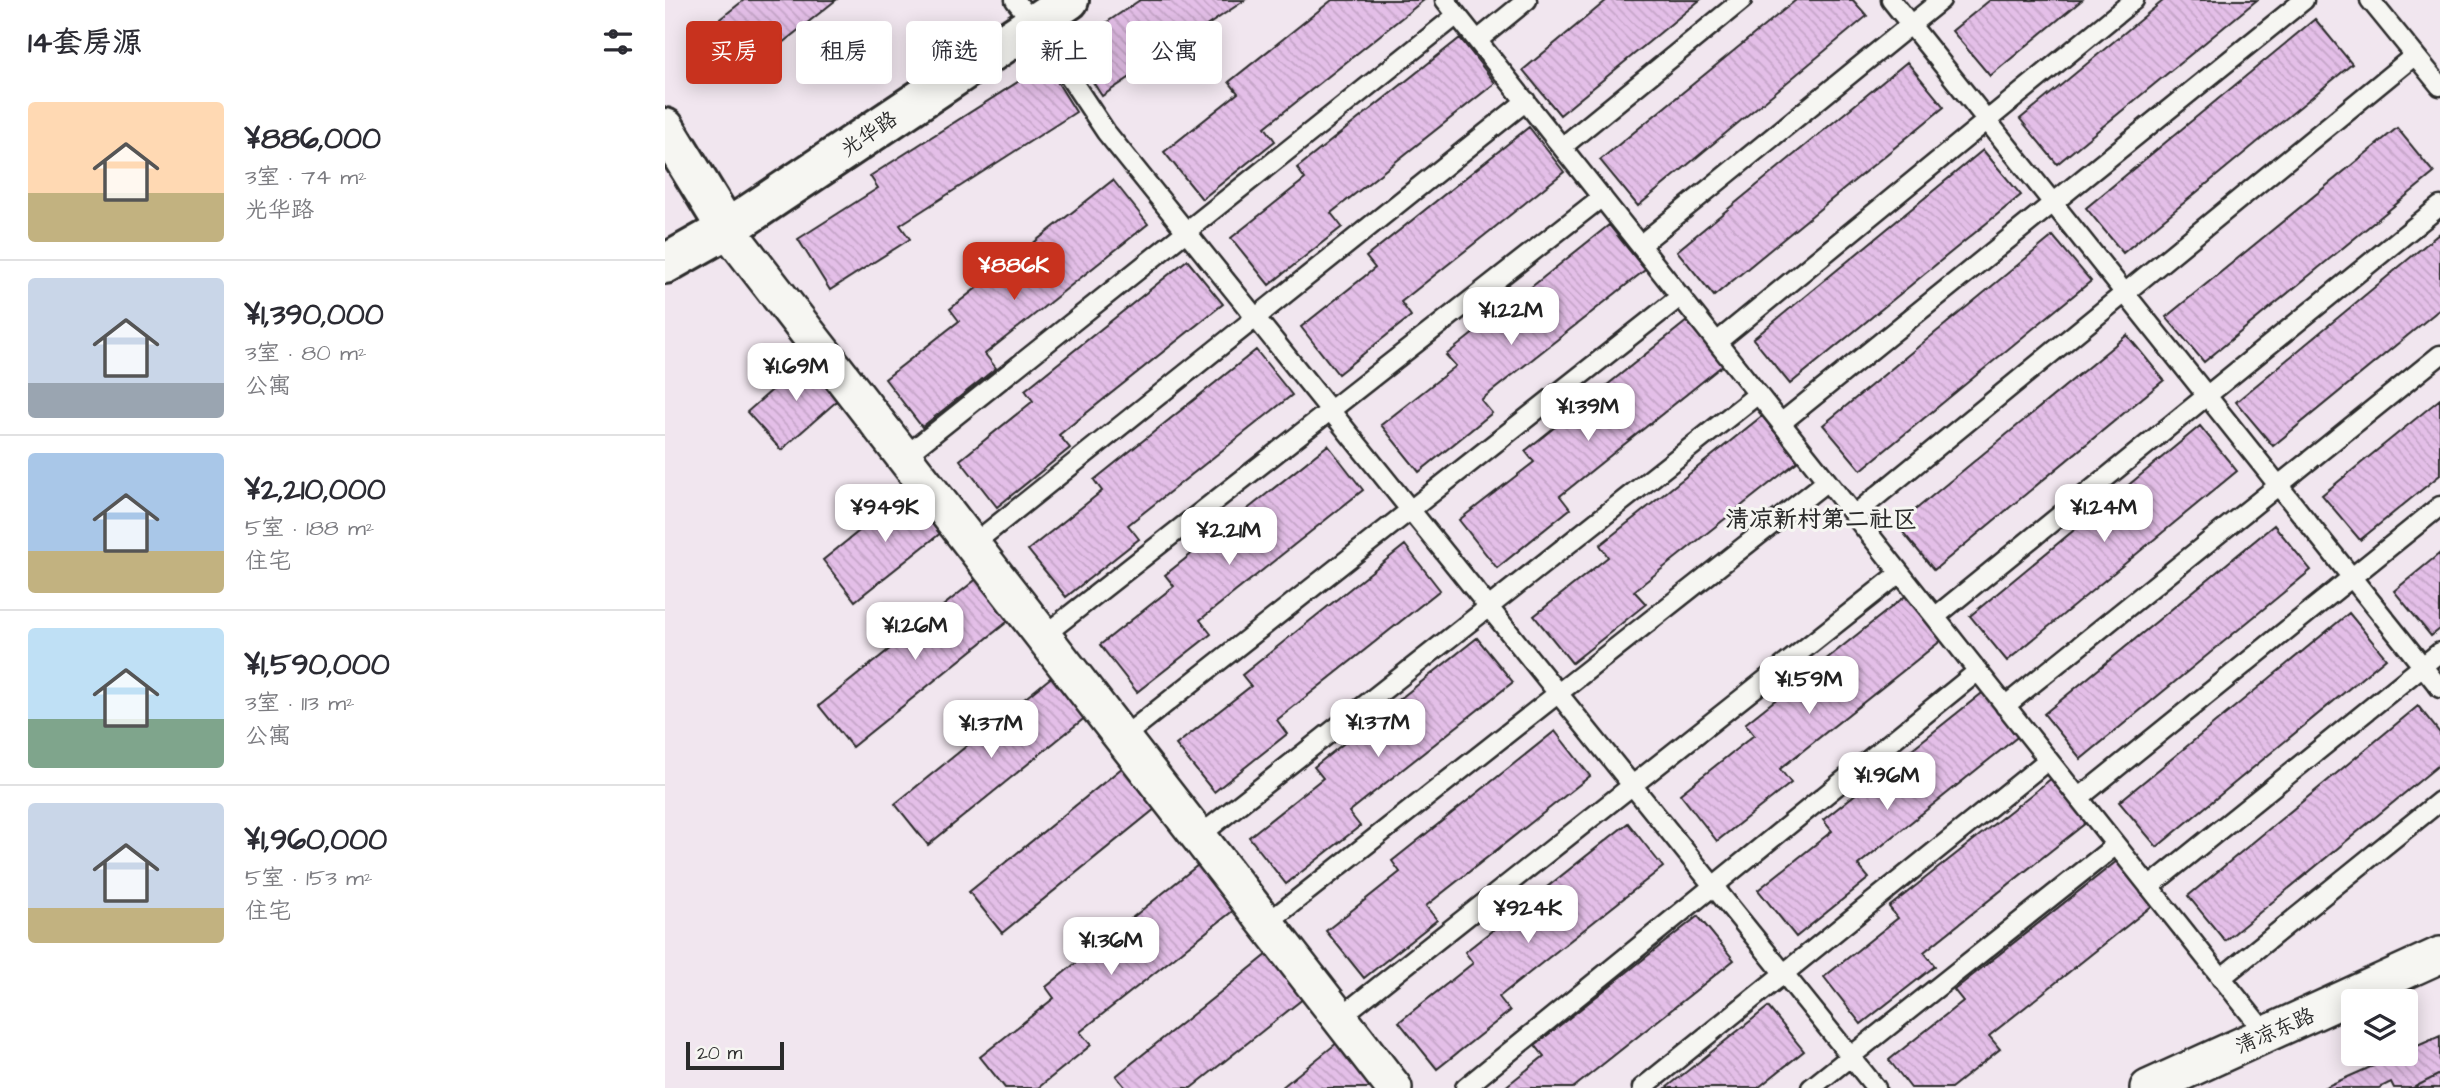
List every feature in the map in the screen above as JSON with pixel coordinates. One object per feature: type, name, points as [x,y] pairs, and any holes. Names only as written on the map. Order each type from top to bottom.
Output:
[{"type":"main road","name":"光华路","points":[[665,264],[727,229],[1025,12],[1069,0]]},
{"type":"main road","points":[[665,128],[727,229]]},
{"type":"street","points":[[727,229],[1394,1088]]},
{"type":"street","name":"清凉东路","points":[[2148,1088],[2440,955]]},
{"type":"lane","points":[[1445,0],[2267,1035]]},
{"type":"lane","points":[[1478,40],[1527,0]]},
{"type":"lane","points":[[1562,147],[1742,0]]},
{"type":"lane","points":[[1891,0],[2440,688]]},
{"type":"lane","points":[[1640,245],[1941,0]]},
{"type":"lane","points":[[1717,342],[2134,0]]},
{"type":"lane","points":[[1781,423],[2304,0]]},
{"type":"lane","points":[[2379,3],[2440,86]]},
{"type":"lane","points":[[1025,12],[1106,132],[1877,1088]]},
{"type":"lane","points":[[904,457],[1457,15]]},
{"type":"lane","points":[[1854,515],[2415,55]]},
{"type":"lane","points":[[972,545],[1526,101]]},
{"type":"lane","points":[[1043,636],[1602,197]]},
{"type":"lane","points":[[1935,617],[2440,206]]},
{"type":"lane","points":[[1122,738],[1681,296]]},
{"type":"lane","points":[[2005,706],[2440,355]]},
{"type":"lane","points":[[1198,837],[1758,394]]},
{"type":"lane","points":[[1266,924],[1827,481]]},
{"type":"lane","points":[[2079,798],[2440,506]]},
{"type":"lane","points":[[1339,1018],[1900,573]]},
{"type":"lane","points":[[2148,887],[2440,652]]},
{"type":"lane","points":[[1465,1088],[1978,671]]},
{"type":"lane","points":[[1642,1088],[2048,760]]},
{"type":"lane","points":[[2221,978],[2440,802]]},
{"type":"lane","points":[[1811,1088],[2116,845]]},
{"type":"building","points":[[744,0],[836,0],[810,21],[796,21],[796,32],[782,43],[782,21],[717,21]]},
{"type":"building","points":[[1140,0],[1245,0],[1214,21],[1126,21],[1126,80],[1102,96],[1094,84],[1112,84],[1112,21],[1109,21]]},
{"type":"building","points":[[1332,0],[1424,0],[1265,127],[1275,141],[1202,199],[1164,152],[1238,93],[1229,82]]},
{"type":"building","points":[[1607,0],[1700,0],[1560,115],[1523,70]]},
{"type":"building","points":[[1796,0],[1853,0],[1867,16],[1638,206],[1600,160]]},
{"type":"building","points":[[1990,0],[2082,0],[1990,76],[1952,31]]},
{"type":"building","points":[[2164,0],[2257,0],[2057,164],[2020,119]]},
{"type":"building","points":[[2315,19],[2352,64],[2123,253],[2086,208]]},
{"type":"building","points":[[1460,38],[1495,83],[1331,213],[1342,227],[1269,285],[1231,238],[1305,179],[1297,168]]},
{"type":"building","points":[[1907,62],[1944,107],[1714,296],[1677,251]]},
{"type":"building","points":[[1016,83],[1058,84],[1076,112],[900,225],[910,239],[830,290],[798,239],[878,188],[870,176]]},
{"type":"building","points":[[1529,127],[1564,172],[1401,302],[1411,316],[1338,374],[1301,327],[1375,268],[1366,257]]},
{"type":"building","points":[[2397,128],[2434,173],[2204,362],[2166,317]]},
{"type":"building","points":[[1983,150],[2021,195],[1790,384],[1753,339]]},
{"type":"building","points":[[1113,180],[1148,224],[985,354],[996,368],[922,427],[885,379],[959,321],[950,309]]},
{"type":"building","points":[[1609,225],[1645,270],[1481,400],[1492,413],[1419,472],[1381,425],[1456,366],[1446,355]]},
{"type":"building","points":[[2440,233],[2440,309],[2273,446],[2236,402]]},
{"type":"building","points":[[2053,236],[2091,281],[1861,470],[1823,425]]},
{"type":"building","points":[[1187,260],[1223,304],[1059,435],[1070,448],[997,507],[960,460],[1033,401],[1025,390]]},
{"type":"building","points":[[1687,321],[1723,365],[1560,496],[1570,509],[1497,568],[1459,520],[1534,462],[1525,451]]},
{"type":"building","points":[[2127,335],[2164,380],[1934,570],[1897,525]]},
{"type":"building","points":[[1256,350],[1292,395],[1128,525],[1139,539],[1066,597],[1028,550],[1102,491],[1094,480]]},
{"type":"building","points":[[811,356],[845,394],[781,450],[747,412]]},
{"type":"building","points":[[2440,399],[2440,475],[2360,540],[2322,495]]},
{"type":"building","points":[[1762,416],[1798,461],[1634,591],[1646,604],[1572,663],[1534,616],[1608,557],[1600,545]]},
{"type":"building","points":[[2200,426],[2237,471],[2007,661],[1970,616]]},
{"type":"building","points":[[1328,445],[1363,490],[1200,620],[1211,634],[1137,692],[1100,645],[1174,586],[1165,575]]},
{"type":"building","points":[[914,487],[947,528],[855,601],[823,560]]},
{"type":"building","points":[[2274,525],[2311,570],[2081,759],[2044,714]]},
{"type":"building","points":[[1405,545],[1440,590],[1277,720],[1287,734],[1214,792],[1176,745],[1251,686],[1242,675]]},
{"type":"building","points":[[2440,553],[2440,629],[2431,636],[2394,591]]},
{"type":"building","points":[[979,577],[1012,618],[852,747],[819,706]]},
{"type":"building","points":[[1908,594],[1943,639],[1780,769],[1791,783],[1717,841],[1680,794],[1754,735],[1745,724]]},
{"type":"building","points":[[2349,613],[2386,658],[2157,847],[2119,802]]},
{"type":"building","points":[[1477,638],[1513,682],[1349,812],[1360,826],[1286,884],[1249,837],[1323,778],[1314,767]]},
{"type":"building","points":[[1054,675],[1087,716],[928,845],[895,804]]},
{"type":"building","points":[[1986,690],[2021,734],[1858,865],[1869,878],[1796,937],[1758,890],[1832,831],[1823,820]]},
{"type":"building","points":[[2418,706],[2440,733],[2440,764],[2225,941],[2188,896]]},
{"type":"building","points":[[1555,731],[1590,776],[1426,906],[1437,920],[1364,978],[1326,931],[1400,872],[1392,861]]},
{"type":"building","points":[[1128,763],[1161,804],[1002,933],[969,892]]},
{"type":"building","points":[[2052,778],[2087,822],[1924,952],[1935,966],[1861,1024],[1824,977],[1898,918],[1889,907]]},
{"type":"building","points":[[1628,823],[1663,867],[1499,997],[1510,1011],[1437,1069],[1399,1022],[1473,963],[1465,952]]},
{"type":"building","points":[[1208,857],[1244,902],[1080,1032],[1091,1045],[1038,1088],[1005,1088],[980,1057],[1054,998],[1046,987]]},
{"type":"building","points":[[2117,861],[2153,905],[1989,1036],[2000,1049],[1951,1088],[1911,1088],[1889,1060],[1963,1001],[1954,990]]},
{"type":"building","points":[[1698,916],[1734,960],[1573,1088],[1504,1088],[1544,1056],[1535,1045]]},
{"type":"building","points":[[1278,946],[1314,990],[1191,1088],[1123,1088],[1125,1087],[1116,1076]]},
{"type":"building","points":[[1768,1007],[1804,1051],[1758,1088],[1666,1088]]},
{"type":"building","points":[[1348,1034],[1372,1088],[1281,1088]]},
{"type":"building","points":[[2440,1036],[2440,1074],[2413,1088],[2394,1088],[2391,1082],[2379,1088],[2323,1088],[2373,1066],[2418,1066],[2418,1046]]},
{"type":"building","points":[[2440,1074],[2440,1088],[2413,1088]]},
{"type":"district","name":"清凉新村第二社区","points":[[1821,520]]}]
